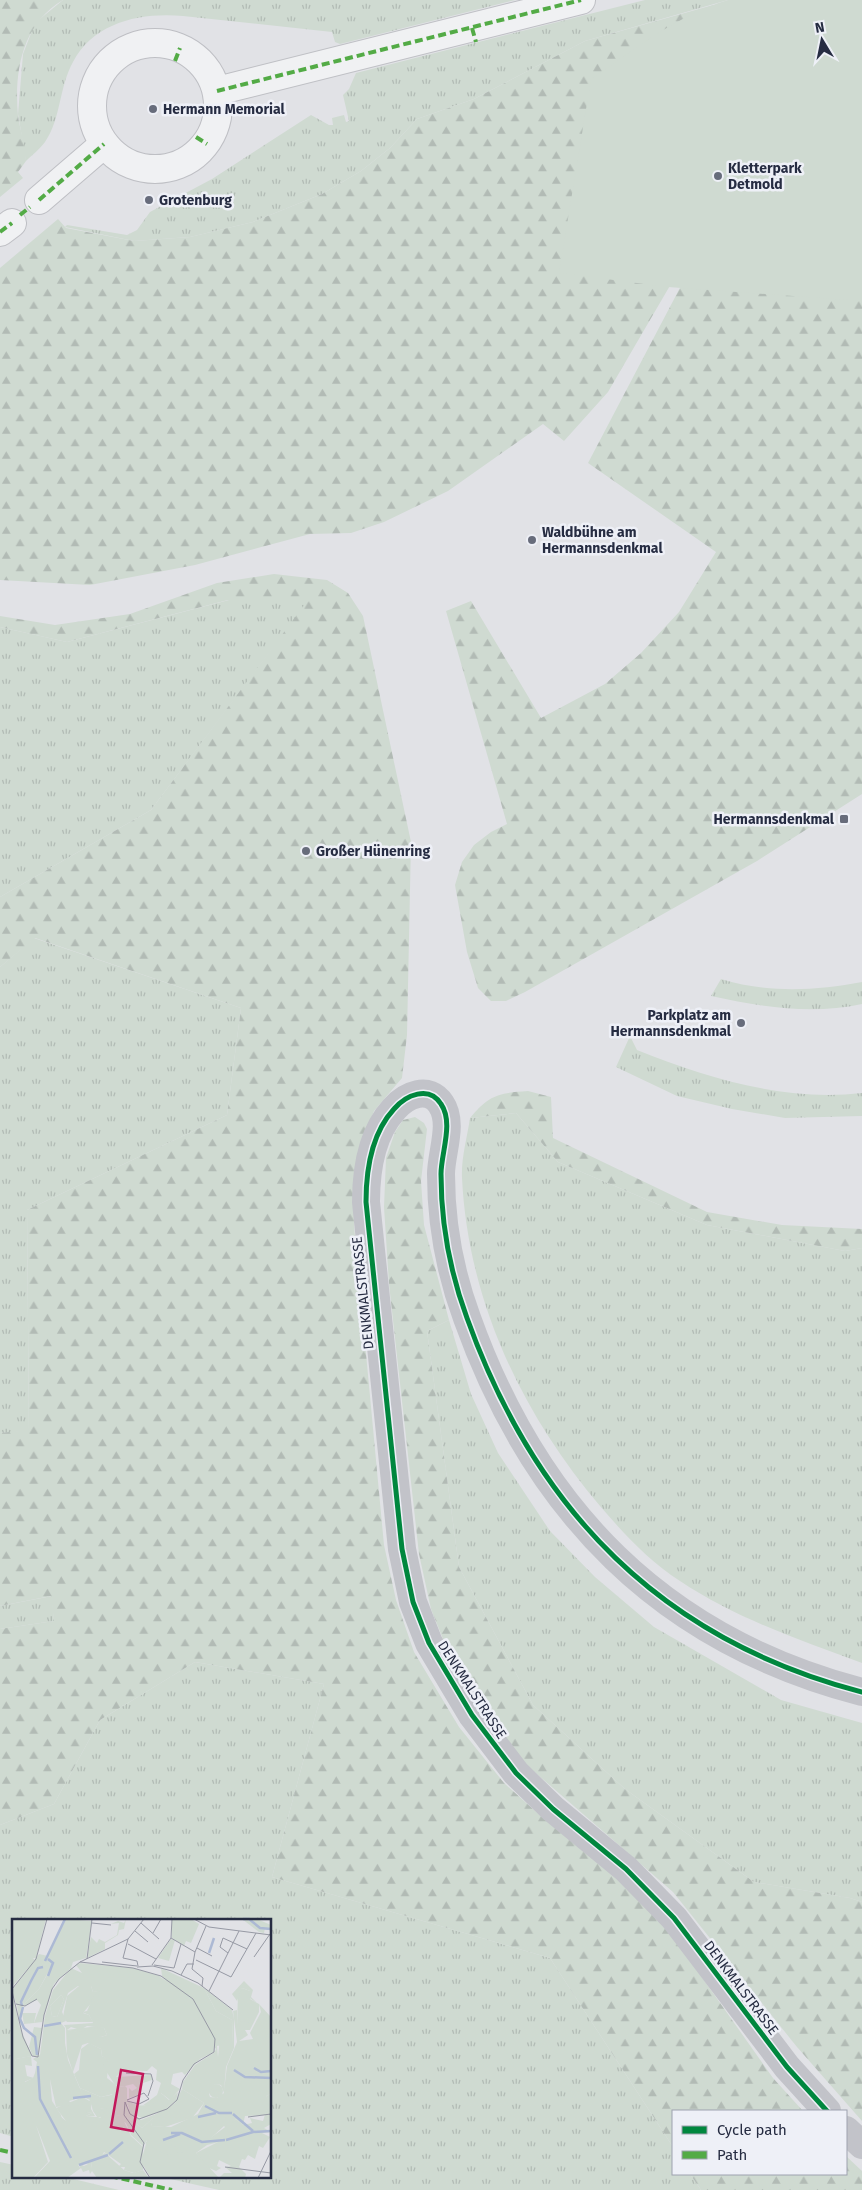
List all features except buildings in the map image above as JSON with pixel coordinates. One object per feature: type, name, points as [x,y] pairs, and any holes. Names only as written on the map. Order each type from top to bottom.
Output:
[{"type":"main road","name":"DENKMALSTRASSE","points":[[826,2110],[787,2067],[674,1918],[626,1869],[553,1809],[516,1773],[472,1715],[428,1643],[413,1602],[402,1549],[366,1202],[367,1172],[370,1159],[387,1118],[409,1095],[424,1093],[436,1098],[445,1111],[446,1122],[441,1160],[444,1224],[452,1266],[466,1315],[493,1385],[509,1415],[560,1495],[598,1542],[623,1566],[671,1604],[749,1651],[817,1680],[862,1692]]},
{"type":"main road","points":[[847,2131],[862,2145]]},
{"type":"street","points":[[217,91],[474,35],[581,0]]},
{"type":"street","points":[[160,43],[178,55],[197,58],[210,73],[217,91],[219,109],[216,128],[201,140],[192,158],[175,167],[155,170],[136,167],[118,158],[104,144],[94,126],[91,105],[95,85],[105,67],[120,53],[140,45],[160,43]]},
{"type":"street","points":[[20,215],[104,144]]},
{"type":"green space","points":[[0,0],[63,0],[49,10],[38,22],[24,50],[20,66],[17,99],[26,161],[18,172],[23,178],[0,197]]},
{"type":"green space","points":[[63,0],[515,0],[340,44],[335,42],[332,32],[183,16],[151,16],[120,22],[93,37],[82,48],[68,72],[50,133],[43,145],[26,161],[18,114],[23,54],[35,23]]},
{"type":"green space","points":[[645,0],[728,0],[585,41],[474,99],[417,119],[390,148],[361,171],[322,194],[253,222],[190,237],[134,241],[65,227],[67,225],[127,235],[137,230],[150,212],[212,179],[311,115],[329,125],[333,125],[332,118],[344,115],[346,122],[349,121],[343,95],[349,89],[356,73]]},
{"type":"green space","name":"Kletterpark Detmold","points":[[728,0],[862,0],[862,301],[668,287],[559,273],[591,79],[656,34],[691,15]]},
{"type":"green space","points":[[862,0],[862,794],[757,861],[525,992],[506,1001],[491,1001],[478,988],[467,952],[455,885],[462,862],[474,845],[491,832],[507,824],[446,611],[471,601],[541,718],[605,684],[641,653],[679,612],[716,552],[588,463],[693,263]]},
{"type":"green space","points":[[713,5],[724,193],[608,392],[564,441],[543,424],[448,491],[384,522],[351,533],[310,534],[195,565],[90,585],[0,580],[0,268],[58,219],[66,228],[134,241],[190,237],[253,222],[322,194],[361,171],[390,148],[417,119],[474,99],[585,41]]},
{"type":"green space","points":[[274,574],[327,580],[348,593],[363,616],[411,842],[407,1035],[402,1078],[374,1111],[361,1145],[354,1178],[354,1226],[384,1545],[396,1600],[414,1652],[459,1727],[504,1783],[544,1819],[623,1881],[665,1925],[773,2078],[802,2110],[672,2110],[672,2145],[550,1958],[272,1877],[324,1684],[195,1662],[100,1720],[54,1804],[0,1825],[0,1629],[54,1621],[51,1596],[0,1606],[0,1433],[29,1430],[27,1210],[227,1115],[241,1008],[35,938],[0,967],[0,897],[151,810],[308,600],[228,600],[67,642],[0,627],[0,616],[55,625],[130,614],[217,583]]},
{"type":"green space","points":[[229,600],[309,600],[151,810],[0,897],[0,627],[67,642]]},
{"type":"green space","points":[[34,938],[241,1008],[227,1115],[27,1210],[29,1431],[0,1433],[0,967]]},
{"type":"green space","points":[[721,979],[755,987],[791,989],[809,989],[862,982],[862,1004],[824,1009],[786,1008],[711,996]]},
{"type":"green space","points":[[630,1036],[637,1050],[691,1070],[747,1085],[775,1091],[804,1094],[862,1093],[862,1116],[785,1118],[732,1109],[677,1096],[616,1067]]},
{"type":"green space","points":[[528,1091],[551,1097],[553,1138],[707,1212],[782,1225],[862,1229],[862,1248],[845,1251],[707,1225],[558,1162],[516,1113],[470,1118],[483,1104],[501,1094]]},
{"type":"green space","points":[[516,1113],[558,1162],[707,1225],[845,1251],[862,1248],[862,1663],[745,1617],[701,1594],[658,1565],[637,1546],[600,1506],[572,1471],[546,1433],[504,1354],[488,1312],[475,1268],[466,1224],[462,1171],[470,1118]]},
{"type":"green space","points":[[415,1117],[424,1123],[427,1129],[421,1181],[424,1225],[449,1320],[427,1331],[459,1567],[533,1705],[625,1789],[754,1882],[850,1898],[862,1902],[862,2121],[797,2047],[673,1892],[523,1762],[484,1711],[445,1644],[431,1609],[419,1554],[389,1284],[384,1207],[386,1158],[395,1132],[403,1120]]},
{"type":"green space","points":[[449,1320],[471,1394],[498,1453],[550,1531],[595,1577],[654,1627],[781,1700],[862,1723],[862,1902],[850,1898],[754,1882],[625,1789],[533,1705],[459,1567],[427,1331]]},
{"type":"green space","points":[[52,1596],[54,1621],[0,1629],[0,1606]]},
{"type":"green space","points":[[195,1662],[324,1684],[272,1877],[550,1958],[672,2145],[672,2175],[691,2175],[701,2190],[219,2190],[166,2178],[271,2178],[271,1919],[12,1919],[12,2136],[0,2133],[0,1825],[54,1804],[100,1720]]},
{"type":"green space","points":[[847,2157],[862,2171],[862,2190],[701,2190],[691,2175],[847,2175]]},
{"type":"green space","points":[[0,2162],[12,2165],[12,2178],[69,2178],[119,2190],[0,2190]]},
{"type":"marked path","points":[[217,91],[581,0]]},
{"type":"marked path","points":[[472,28],[476,42]]},
{"type":"marked path","points":[[175,61],[180,48]]},
{"type":"marked path","points":[[196,137],[207,144]]},
{"type":"marked path","points":[[39,200],[104,144]]},
{"type":"marked path","points":[[20,215],[30,207]]},
{"type":"marked path","points":[[0,232],[12,223]]},
{"type":"marked path","points":[[0,2150],[12,2153]]},
{"type":"marked path","points":[[119,2178],[172,2190]]},
{"type":"cycle path","points":[[826,2110],[787,2067],[674,1918],[626,1869],[553,1809],[516,1773],[472,1715],[429,1643],[413,1602],[402,1549],[366,1202],[367,1177],[375,1141],[386,1119],[399,1104],[411,1096],[418,1094],[430,1095],[436,1098],[445,1112],[447,1129],[441,1174],[441,1192],[451,1265],[461,1301],[496,1387],[530,1451],[570,1507],[615,1558],[667,1602],[726,1639],[790,1669],[862,1692]]},
{"type":"place","name":"Hermann Memorial","points":[[153,109]]},
{"type":"place","name":"Kletterpark Detmold","points":[[718,176]]},
{"type":"place","name":"Grotenburg","points":[[149,200]]},
{"type":"place","name":"Waldbühne am Hermannsdenkmal","points":[[532,540]]},
{"type":"place","name":"Hermannsdenkmal","points":[[844,819]]},
{"type":"place","name":"Großer Hünenring","points":[[306,851]]},
{"type":"place","name":"Parkplatz am Hermannsdenkmal","points":[[741,1023]]}]
